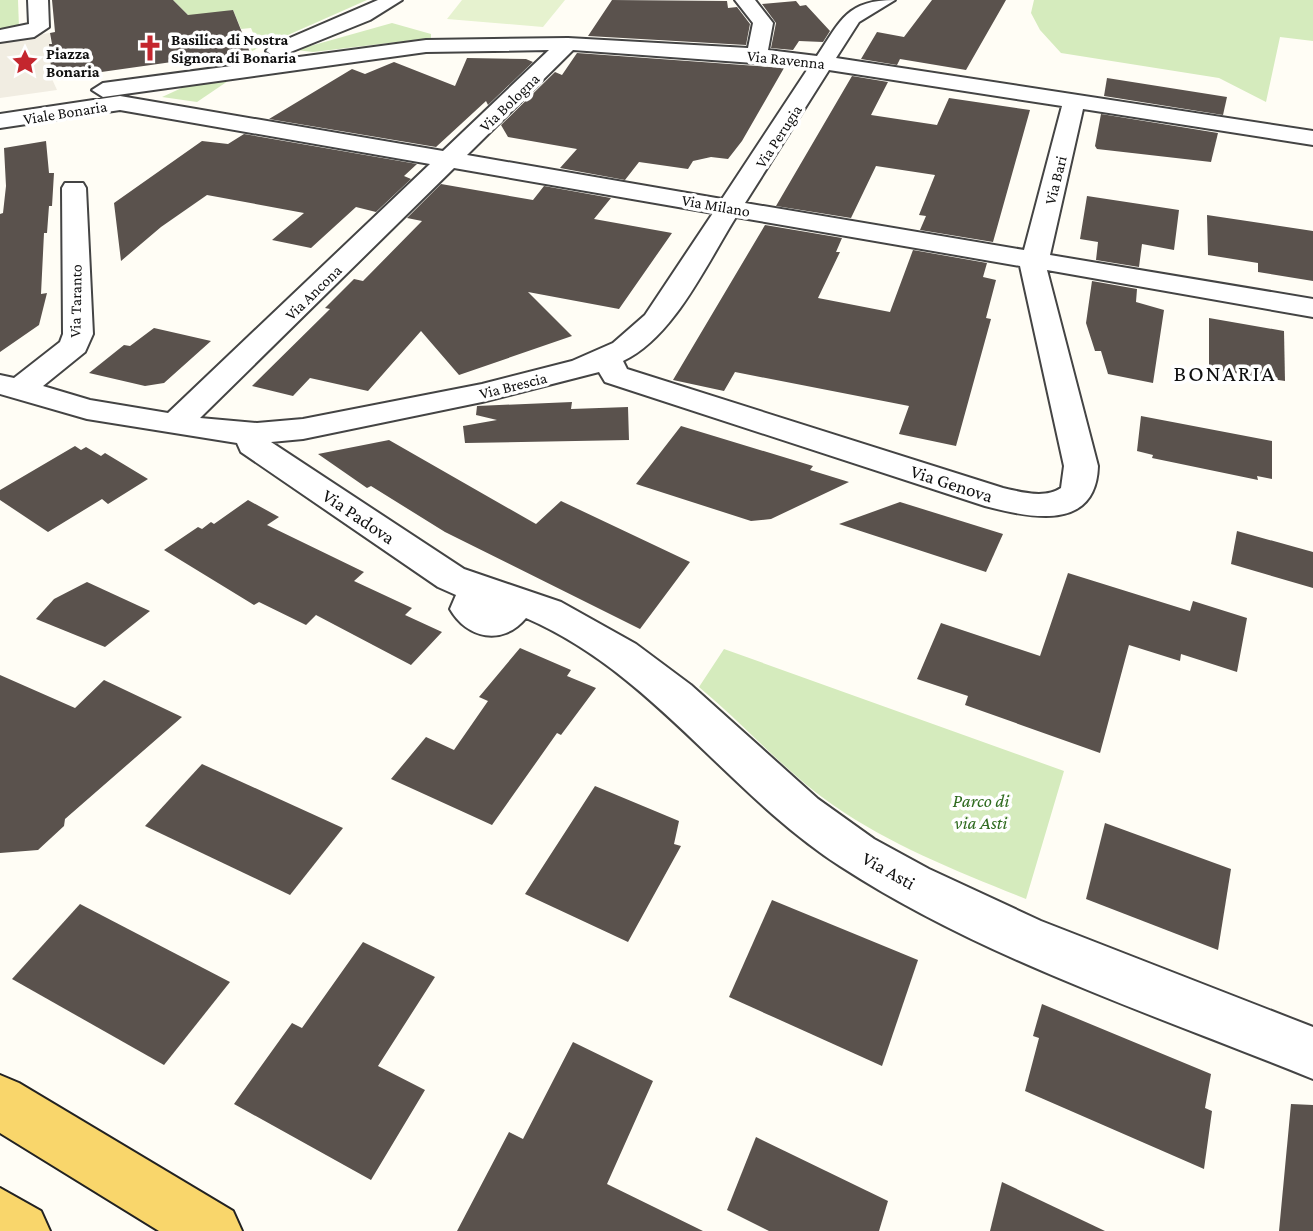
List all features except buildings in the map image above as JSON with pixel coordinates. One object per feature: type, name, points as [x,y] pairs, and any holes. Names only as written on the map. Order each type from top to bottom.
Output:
[{"type":"main road","points":[[0,1102],[213,1231]]},
{"type":"main road","points":[[0,1217],[20,1231]]},
{"type":"street","points":[[0,36],[27,33],[39,27],[38,0]]},
{"type":"street","name":"Via Ravenna","points":[[255,67],[286,46],[363,16],[392,0]]},
{"type":"street","points":[[744,0],[762,23],[757,55]]},
{"type":"street","name":"Via Perugia","points":[[731,208],[852,18],[885,0]]},
{"type":"street","name":"Via Ravenna","points":[[119,96],[255,67],[426,47],[568,44],[757,55],[825,63],[1313,138]]},
{"type":"street","name":"Via Bologna","points":[[450,160],[568,44]]},
{"type":"street","name":"Via Milano","points":[[119,96],[450,160],[1313,308]]},
{"type":"street","name":"Viale Bonaria","points":[[0,104],[119,96]]},
{"type":"street","name":"Viale Bonaria","points":[[0,121],[119,96]]},
{"type":"street","name":"Via Bari","points":[[1035,260],[1074,101]]},
{"type":"street","name":"Via Ancona","points":[[176,423],[450,160]]},
{"type":"street","name":"Via Taranto","points":[[10,387],[74,346],[78,334],[74,188]]},
{"type":"street","name":"Via Brescia","points":[[240,433],[303,429],[482,393],[606,359],[643,335],[656,321],[731,208]]},
{"type":"street","name":"Via Genova","points":[[606,359],[616,375],[997,498],[1053,506],[1070,499],[1079,489],[1082,477],[1033,270],[1035,260]]},
{"type":"street","points":[[10,387],[87,409],[240,433]]},
{"type":"street","name":"Via Padova","points":[[240,433],[253,445],[452,578],[498,596]]},
{"type":"street","name":"Via Asti","points":[[498,596],[572,625],[648,674],[791,805],[856,852],[954,907],[1313,1053]]},
{"type":"green space","points":[[0,0],[18,0],[19,28],[0,30]]},
{"type":"green space","points":[[173,0],[367,0],[252,51],[248,42],[256,40],[251,28],[241,29],[233,10],[191,18]]},
{"type":"green space","points":[[462,0],[565,0],[543,27],[447,19]]},
{"type":"green space","points":[[1034,0],[1313,0],[1313,41],[1280,37],[1266,102],[1219,78],[1061,53],[1040,30],[1031,13]]},
{"type":"green space","points":[[392,23],[431,34],[431,38],[313,52],[296,50]]},
{"type":"green space","points":[[228,81],[197,102],[162,97],[186,86]]},
{"type":"green space","name":"Parco di via Asti","points":[[724,649],[1064,771],[1026,899],[926,857],[879,833],[855,820],[798,778],[699,687]]},
{"type":"shaded area","name":"Piazza Bonaria","points":[[50,33],[52,79],[57,90],[0,98],[0,40]]},
{"type":"place","name":"Basilica di Nostra Signora di Bonaria","points":[[150,48]]},
{"type":"place","name":"Piazza Bonaria","points":[[25,62]]},
{"type":"district","name":"BONARIA","points":[[1225,373]]}]
